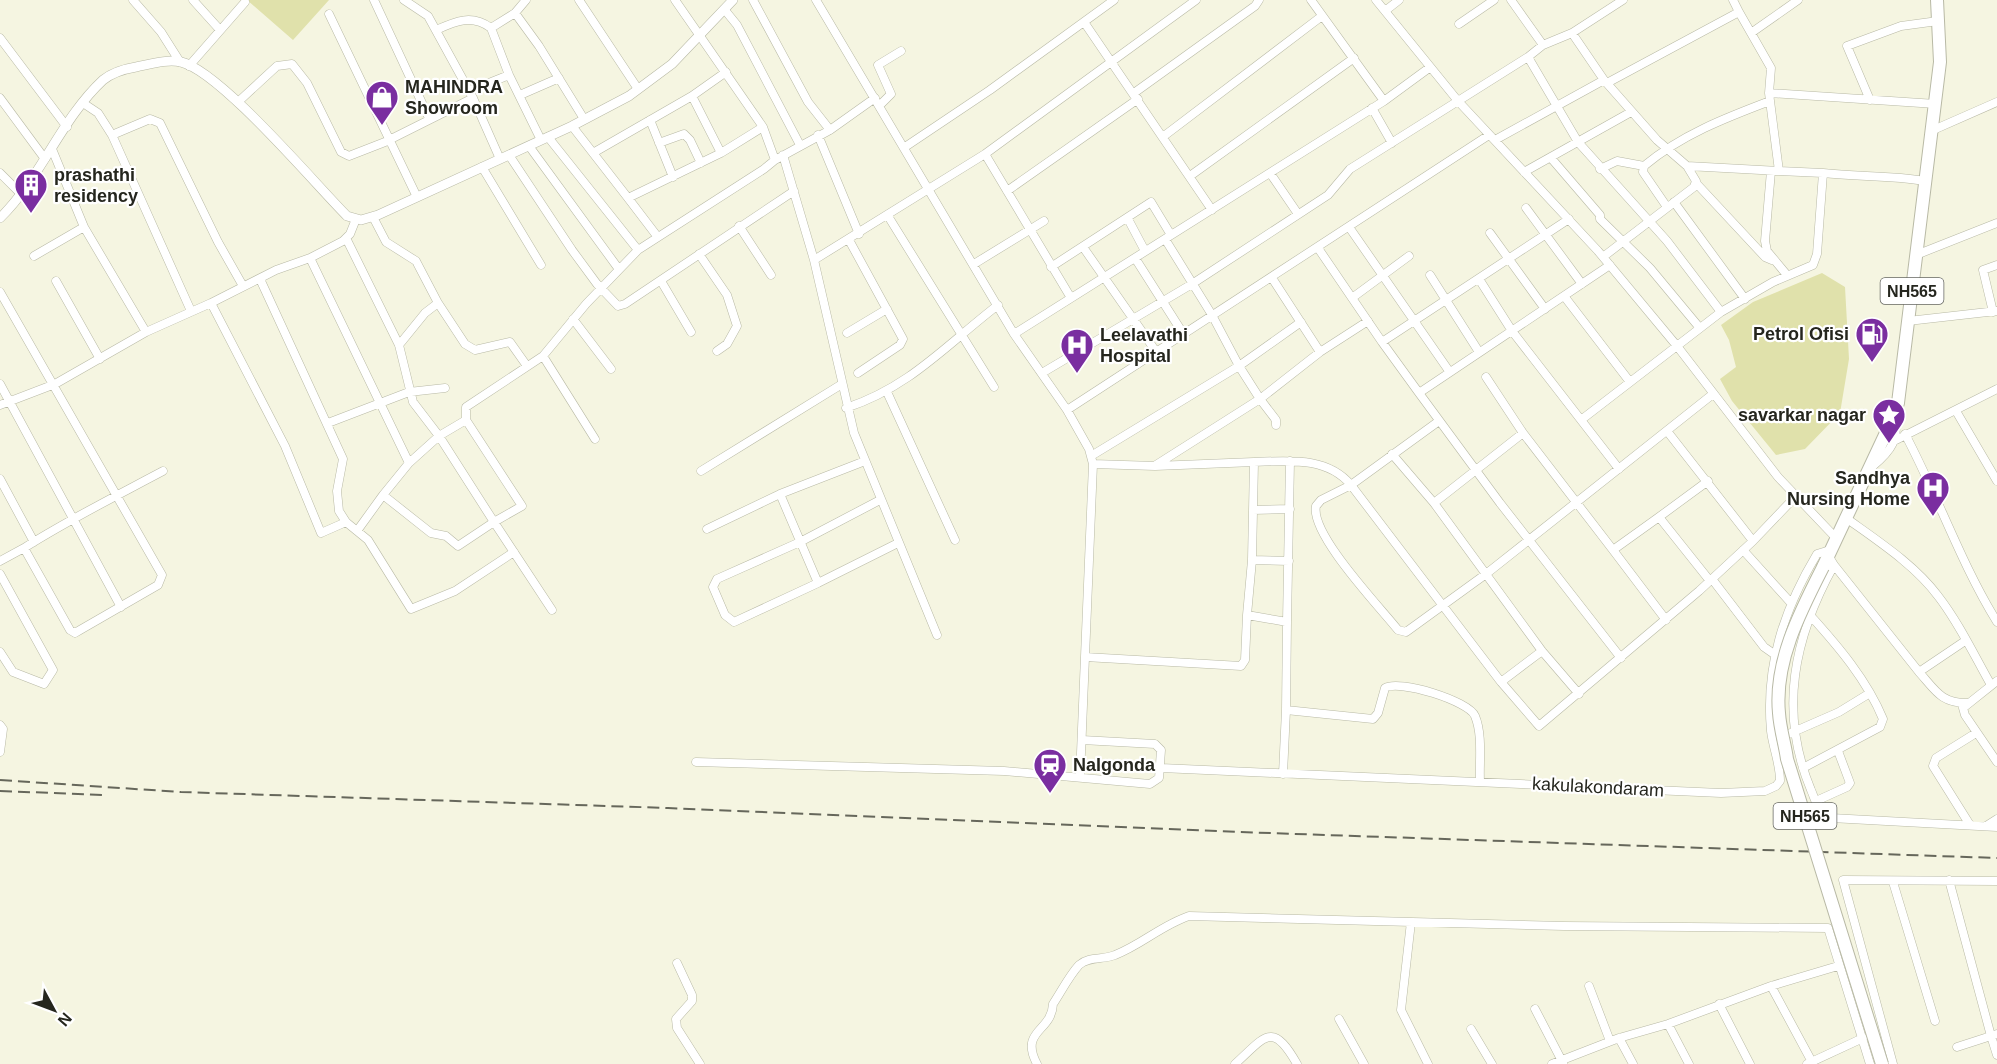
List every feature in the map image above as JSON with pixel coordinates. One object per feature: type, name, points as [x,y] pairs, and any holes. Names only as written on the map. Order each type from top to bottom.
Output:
[{"type":"highway","name":"NH565","points":[[1882,1064],[1787,759],[1790,734],[1779,712],[1783,662],[1802,608],[1829,559],[1836,538],[1894,415],[1936,104],[1940,62],[1937,0]]},
{"type":"street","points":[[133,0],[161,32],[184,64]]},
{"type":"street","points":[[193,0],[220,30]]},
{"type":"street","points":[[374,0],[429,118]]},
{"type":"street","points":[[404,0],[422,10],[436,30],[504,157],[616,304],[622,306],[794,191]]},
{"type":"street","points":[[491,28],[515,14],[526,0]]},
{"type":"street","points":[[579,0],[638,89]]},
{"type":"street","points":[[675,0],[701,34],[762,127],[794,191],[814,260],[846,408],[880,500],[937,635]]},
{"type":"street","points":[[0,218],[21,194],[83,103],[108,77],[119,70],[162,62],[184,64],[210,78],[238,102],[347,216],[356,219],[373,217],[529,146],[572,126],[638,89],[672,64],[733,0]]},
{"type":"street","points":[[753,0],[808,102],[830,130]]},
{"type":"street","points":[[816,0],[1014,334],[1067,410],[1092,460],[1080,777]]},
{"type":"street","points":[[905,147],[990,90],[1114,0]]},
{"type":"street","points":[[814,260],[985,154],[1196,0]]},
{"type":"street","points":[[1006,191],[1136,96],[1255,6],[1259,0]]},
{"type":"street","points":[[1311,0],[1384,101]]},
{"type":"street","points":[[1376,0],[1458,101],[1610,265],[1796,496],[1836,538]]},
{"type":"street","points":[[1384,11],[1399,0]]},
{"type":"street","points":[[1459,24],[1494,0]]},
{"type":"street","points":[[1511,0],[1543,45]]},
{"type":"street","points":[[1042,373],[1192,284],[1335,190],[1350,169],[1528,57],[1543,45],[1572,33],[1623,0]]},
{"type":"street","points":[[1733,0],[1771,68],[1770,97],[1775,171],[1765,241],[1773,260],[1787,275]]},
{"type":"street","points":[[1751,33],[1798,0]]},
{"type":"street","points":[[184,64],[220,30],[245,2]]},
{"type":"street","points":[[724,9],[736,26],[800,145]]},
{"type":"street","points":[[1067,410],[1349,227],[1492,138],[1739,12]]},
{"type":"street","points":[[329,14],[417,197]]},
{"type":"street","points":[[515,14],[584,119]]},
{"type":"street","points":[[1164,136],[1322,16]]},
{"type":"street","points":[[436,30],[464,18],[491,28],[509,75],[545,138],[638,250]]},
{"type":"street","points":[[1870,100],[1847,46],[1901,26],[1938,21]]},
{"type":"street","points":[[1084,22],[1164,136],[1212,210]]},
{"type":"street","points":[[1572,33],[1631,112],[1665,148],[1687,166],[1696,183],[1765,257],[1773,260]]},
{"type":"street","points":[[0,38],[67,127]]},
{"type":"street","points":[[0,55],[9,49]]},
{"type":"street","points":[[383,495],[431,533],[446,536],[458,546],[522,506],[466,420],[466,407],[543,356],[618,268],[657,236],[764,169],[779,157],[891,94],[878,65],[901,51]]},
{"type":"street","points":[[1528,57],[1578,142],[1600,169],[1650,220],[1721,312]]},
{"type":"street","points":[[1190,177],[1354,58]]},
{"type":"street","points":[[238,102],[278,66],[284,63],[292,64],[307,83],[344,155],[354,155],[388,140],[509,75]]},
{"type":"street","points":[[1014,334],[1384,101],[1429,68]]},
{"type":"street","points":[[593,153],[692,96],[726,72]]},
{"type":"street","points":[[520,95],[559,78]]},
{"type":"street","points":[[692,96],[721,153]]},
{"type":"street","points":[[1745,299],[1643,172],[1644,166],[1665,148],[1770,97],[1936,104]]},
{"type":"street","points":[[0,98],[45,159]]},
{"type":"street","points":[[1931,131],[1997,102]]},
{"type":"street","points":[[83,103],[98,113],[112,135],[191,311]]},
{"type":"street","points":[[1372,108],[1392,142]]},
{"type":"street","points":[[1524,172],[1631,112]]},
{"type":"street","points":[[112,135],[150,119],[160,123],[243,286]]},
{"type":"street","points":[[650,120],[673,177]]},
{"type":"street","points":[[572,126],[657,236]]},
{"type":"street","points":[[628,198],[721,153],[762,127]]},
{"type":"street","points":[[659,143],[687,135],[701,163]]},
{"type":"street","points":[[818,135],[858,234]]},
{"type":"street","points":[[529,146],[618,268]]},
{"type":"street","points":[[52,149],[84,227],[146,332]]},
{"type":"street","points":[[985,154],[1071,298]]},
{"type":"street","points":[[1551,158],[1600,215],[1600,219],[1650,268],[1699,327]]},
{"type":"street","points":[[1600,169],[1617,161],[1644,166]]},
{"type":"street","points":[[1687,166],[1852,176],[1895,176],[1925,180]]},
{"type":"street","points":[[482,167],[541,265]]},
{"type":"street","points":[[0,173],[21,194]]},
{"type":"street","points":[[1270,173],[1298,214]]},
{"type":"street","points":[[1581,420],[1721,312],[1816,261],[1823,173]]},
{"type":"street","points":[[1603,257],[1696,183]]},
{"type":"street","points":[[1051,267],[1128,219],[1150,202],[1192,284],[1276,425]]},
{"type":"street","points":[[1526,208],[1582,284]]},
{"type":"street","points":[[888,216],[994,387]]},
{"type":"street","points":[[373,217],[386,242],[417,261],[438,303],[471,350],[510,342],[527,366]]},
{"type":"street","points":[[0,405],[55,384],[146,332],[243,286],[310,258],[346,237],[356,219]]},
{"type":"street","points":[[1128,219],[1145,251]]},
{"type":"street","points":[[1382,342],[1569,219]]},
{"type":"street","points":[[974,264],[1044,221]]},
{"type":"street","points":[[1916,255],[1997,223]]},
{"type":"street","points":[[740,226],[771,275]]},
{"type":"street","points":[[34,256],[84,227]]},
{"type":"street","points":[[1349,227],[1449,371]]},
{"type":"street","points":[[1490,232],[1545,309]]},
{"type":"street","points":[[346,237],[399,345],[412,402],[439,436],[552,610]]},
{"type":"street","points":[[849,240],[901,334],[902,343],[858,373]]},
{"type":"street","points":[[1083,247],[1102,279],[1157,353]]},
{"type":"street","points":[[1318,248],[1439,421],[1621,658]]},
{"type":"street","points":[[699,254],[727,295],[737,326],[727,344],[717,351]]},
{"type":"street","points":[[1352,298],[1409,256]]},
{"type":"street","points":[[310,258],[409,463]]},
{"type":"street","points":[[1135,258],[1184,335]]},
{"type":"street","points":[[1419,393],[1610,265]]},
{"type":"street","points":[[1908,321],[1995,311],[1983,270],[1997,265]]},
{"type":"street","points":[[1430,275],[1479,352]]},
{"type":"street","points":[[1272,278],[1320,352]]},
{"type":"street","points":[[260,279],[343,459],[337,491],[339,511],[346,522],[368,540],[411,609],[455,591],[514,552]]},
{"type":"street","points":[[1479,279],[1512,331],[1619,469]]},
{"type":"street","points":[[56,281],[100,359]]},
{"type":"street","points":[[661,281],[691,332]]},
{"type":"street","points":[[0,292],[55,384],[162,575],[158,585],[75,633],[70,630],[24,548]]},
{"type":"street","points":[[1564,296],[1630,382]]},
{"type":"street","points":[[211,303],[285,446],[321,533],[346,522]]},
{"type":"street","points":[[399,345],[426,313],[438,303]]},
{"type":"street","points":[[846,408],[887,392],[913,376],[961,333],[998,305]]},
{"type":"street","points":[[847,333],[887,309]]},
{"type":"street","points":[[573,319],[610,369]]},
{"type":"street","points":[[1155,466],[1260,399],[1320,352],[1368,321]]},
{"type":"street","points":[[1092,460],[1239,366],[1301,322]]},
{"type":"street","points":[[543,356],[595,439]]},
{"type":"street","points":[[1485,377],[1575,503],[1666,620]]},
{"type":"street","points":[[0,384],[121,607]]},
{"type":"street","points":[[701,471],[842,384]]},
{"type":"street","points":[[328,423],[410,392],[445,388]]},
{"type":"street","points":[[1868,471],[1890,450],[1896,440],[1905,434],[1997,389]]},
{"type":"street","points":[[887,392],[955,540]]},
{"type":"street","points":[[1439,421],[1351,485],[1321,500],[1316,506],[1318,526],[1331,546],[1402,632],[1411,630],[1486,574],[1713,394]]},
{"type":"street","points":[[1956,411],[1997,481]]},
{"type":"street","points":[[1894,415],[1896,440]]},
{"type":"street","points":[[357,531],[409,463],[439,436],[466,420]]},
{"type":"street","points":[[1667,430],[1753,541]]},
{"type":"street","points":[[1434,503],[1523,433]]},
{"type":"street","points":[[1905,434],[1927,476],[1962,560],[1997,622]]},
{"type":"street","points":[[1392,454],[1434,503],[1542,651],[1579,694]]},
{"type":"street","points":[[707,529],[780,495],[865,460]]},
{"type":"street","points":[[1092,460],[1155,466],[1290,461],[1334,469],[1351,485],[1441,607],[1539,726],[1711,580],[1796,496]]},
{"type":"street","points":[[1283,774],[1290,461]]},
{"type":"street","points":[[1085,657],[1240,666],[1245,660],[1252,560],[1254,462]]},
{"type":"street","points":[[0,561],[163,471]]},
{"type":"street","points":[[0,479],[34,542]]},
{"type":"street","points":[[1612,550],[1708,481]]},
{"type":"street","points":[[780,495],[818,583]]},
{"type":"street","points":[[880,500],[800,542],[717,579],[713,586],[721,607],[730,620],[739,621],[898,543]]},
{"type":"street","points":[[1253,510],[1290,509]]},
{"type":"street","points":[[1659,517],[1764,647],[1774,654]]},
{"type":"street","points":[[1846,518],[1924,580],[1946,608],[1994,683],[1967,703],[1964,711],[1976,733],[1997,762]]},
{"type":"street","points":[[1743,550],[1791,603]]},
{"type":"street","name":"kakulakondaram","points":[[1161,768],[1722,793],[1772,789],[1780,781],[1771,733],[1770,700],[1774,654],[1781,626],[1817,554],[1829,559]]},
{"type":"street","points":[[1829,559],[1809,614],[1796,661],[1790,734],[1822,814],[1831,818],[1997,827]]},
{"type":"street","points":[[1829,559],[1942,698],[1967,703]]},
{"type":"street","points":[[1252,560],[1289,561]]},
{"type":"street","points":[[0,574],[23,620],[53,670],[44,684],[13,672],[0,652]]},
{"type":"street","points":[[1803,768],[1880,727],[1883,722],[1870,693],[1841,651],[1809,614]]},
{"type":"street","points":[[1247,615],[1287,622]]},
{"type":"street","points":[[1919,672],[1965,641]]},
{"type":"street","points":[[1501,682],[1542,651]]},
{"type":"street","points":[[1286,710],[1373,719],[1378,713],[1385,688],[1398,684],[1445,698],[1471,710],[1475,716],[1478,728],[1480,782]]},
{"type":"street","points":[[1790,734],[1839,712],[1870,693]]},
{"type":"street","points":[[0,725],[3,729],[0,752]]},
{"type":"street","points":[[1970,825],[1933,766],[1936,758],[1976,733]]},
{"type":"street","points":[[696,762],[1004,771],[1150,784],[1159,778],[1161,750],[1155,744],[1082,740]]},
{"type":"street","points":[[1816,801],[1847,787],[1850,783],[1838,751]]},
{"type":"street","points":[[1986,826],[1997,819]]},
{"type":"street","points":[[1893,1064],[1843,880],[1997,881]]},
{"type":"street","points":[[1949,880],[1994,1035],[1997,1055]]},
{"type":"street","points":[[1893,882],[1935,1022]]},
{"type":"street","points":[[1037,1064],[1030,1048],[1031,1040],[1053,1011],[1053,1004],[1079,965],[1087,960],[1112,957],[1138,945],[1174,921],[1189,916],[1411,922],[1828,928],[1870,1064]]},
{"type":"street","points":[[1411,922],[1401,1010],[1428,1064]]},
{"type":"street","points":[[677,963],[692,995],[692,1000],[676,1019],[677,1028],[700,1064]]},
{"type":"street","points":[[1552,1064],[1563,1062],[1618,1038],[1668,1024],[1719,1004],[1838,966]]},
{"type":"street","points":[[1589,986],[1610,1041]]},
{"type":"street","points":[[1772,986],[1809,1063],[1825,1060],[1863,1038]]},
{"type":"street","points":[[1719,1004],[1750,1064]]},
{"type":"street","points":[[1535,1009],[1563,1062]]},
{"type":"street","points":[[1339,1019],[1364,1064]]},
{"type":"street","points":[[1668,1024],[1689,1064]]},
{"type":"street","points":[[1471,1029],[1492,1064]]},
{"type":"street","points":[[1957,1047],[1994,1035]]},
{"type":"street","points":[[1235,1064],[1261,1040],[1273,1036],[1281,1039],[1297,1064]]},
{"type":"street","points":[[1618,1038],[1633,1064]]},
{"type":"green space","points":[[247,0],[329,0],[293,40]]},
{"type":"green space","points":[[1822,273],[1845,287],[1849,359],[1840,413],[1805,449],[1776,455],[1732,401],[1720,379],[1736,367],[1729,340],[1721,325],[1753,302]]},
{"type":"railway","points":[[0,780],[181,792],[1997,858]]},
{"type":"railway","points":[[0,791],[105,795]]},
{"type":"place","name":"MAHINDRA Showroom","points":[[382,126]]},
{"type":"place","name":"prashathi residency","points":[[31,214]]},
{"type":"place","name":"Petrol Ofisi","points":[[1872,363]]},
{"type":"place","name":"Leelavathi Hospital","points":[[1077,374]]},
{"type":"place","name":"savarkar nagar","points":[[1889,444]]},
{"type":"place","name":"Sandhya Nursing Home","points":[[1933,517]]},
{"type":"place","name":"Nalgonda","points":[[1050,794]]}]
